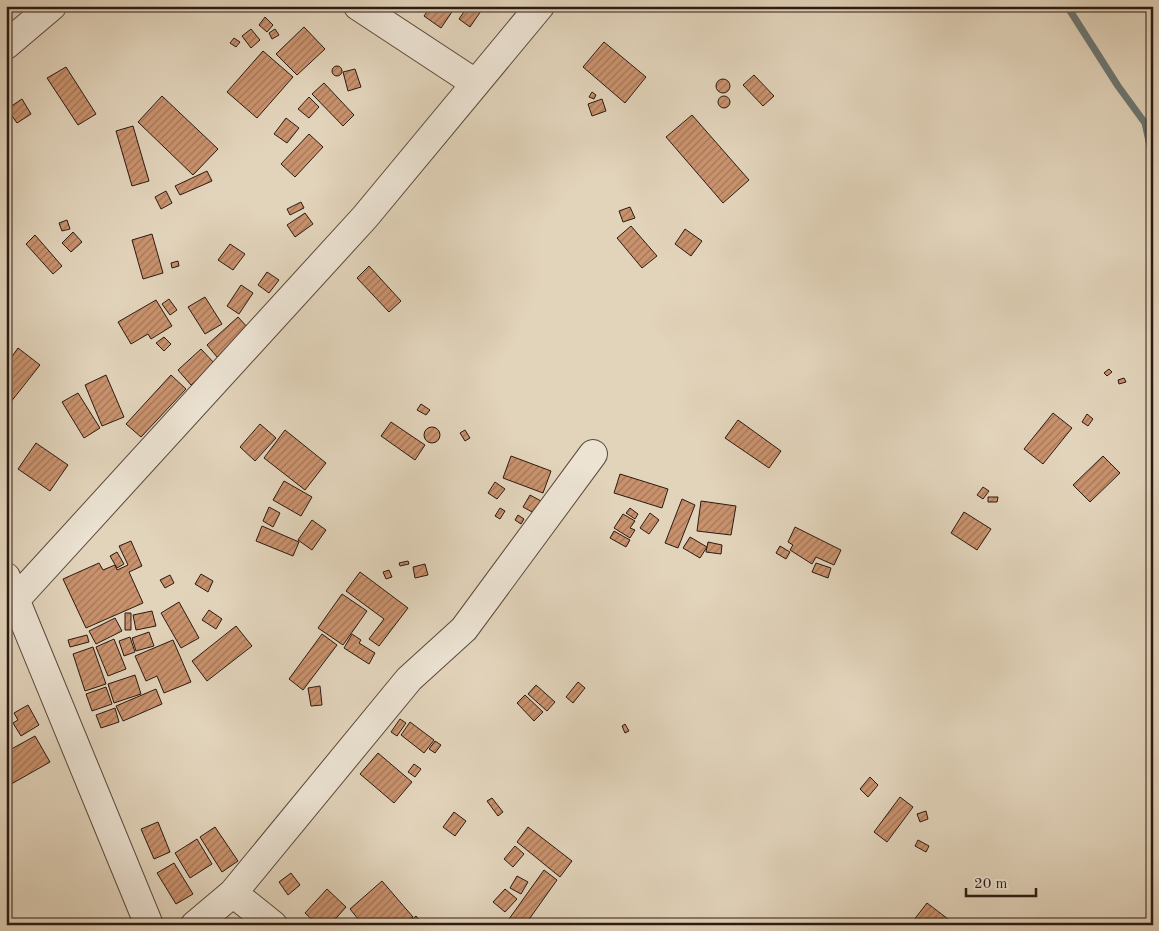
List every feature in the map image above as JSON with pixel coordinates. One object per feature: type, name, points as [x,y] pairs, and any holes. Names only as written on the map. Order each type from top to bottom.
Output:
[{"type":"street","points":[[6,46],[52,6]]},
{"type":"street","points":[[358,6],[476,84]]},
{"type":"street","points":[[149,925],[10,596],[365,217],[540,6]]},
{"type":"street","points":[[194,925],[233,893],[409,679],[464,629],[593,454]]},
{"type":"street","points":[[233,893],[273,925]]},
{"type":"building","points":[[431,6],[456,6],[441,28],[424,16]]},
{"type":"building","points":[[468,6],[474,6],[481,11],[470,27],[459,19]]},
{"type":"building","points":[[265,17],[273,25],[267,32],[259,25]]},
{"type":"building","points":[[304,27],[325,49],[297,75],[276,54]]},
{"type":"building","points":[[251,29],[260,40],[251,48],[242,36]]},
{"type":"building","points":[[275,29],[279,35],[272,39],[269,33]]},
{"type":"building","points":[[234,38],[240,42],[236,47],[230,43]]},
{"type":"building","points":[[604,42],[646,77],[625,103],[583,67]]},
{"type":"building","points":[[263,51],[293,77],[257,118],[227,92]]},
{"type":"building","points":[[337,66],[342,71],[337,76],[332,71]]},
{"type":"building","points":[[66,67],[96,114],[78,125],[47,78]]},
{"type":"building","points":[[355,69],[361,87],[348,91],[343,72]]},
{"type":"building","points":[[754,75],[774,96],[763,106],[743,85]]},
{"type":"building","points":[[720,79],[726,79],[730,86],[726,93],[720,93],[716,89],[716,83]]},
{"type":"building","points":[[324,83],[354,115],[343,126],[312,94]]},
{"type":"building","points":[[592,92],[596,95],[594,99],[589,97]]},
{"type":"building","points":[[162,96],[218,149],[193,175],[138,122]]},
{"type":"building","points":[[724,96],[730,102],[724,108],[718,102]]},
{"type":"building","points":[[309,97],[319,107],[309,118],[298,109]]},
{"type":"building","points":[[22,99],[31,114],[17,123],[7,109]]},
{"type":"building","points":[[602,99],[606,111],[592,116],[588,104]]},
{"type":"building","points":[[692,115],[749,180],[723,203],[666,137]]},
{"type":"building","points":[[286,118],[299,128],[287,143],[274,134]]},
{"type":"building","points":[[133,126],[149,181],[132,186],[116,131]]},
{"type":"building","points":[[309,134],[323,147],[295,177],[281,164]]},
{"type":"building","points":[[207,171],[212,181],[180,195],[175,186]]},
{"type":"building","points":[[166,191],[172,203],[161,209],[155,197]]},
{"type":"building","points":[[301,202],[304,208],[290,215],[287,209]]},
{"type":"building","points":[[630,207],[635,218],[623,222],[619,211]]},
{"type":"building","points":[[305,213],[313,224],[295,237],[287,225]]},
{"type":"building","points":[[67,220],[70,229],[62,231],[59,223]]},
{"type":"building","points":[[631,226],[657,256],[642,268],[617,238]]},
{"type":"building","points":[[685,229],[702,241],[691,256],[675,244]]},
{"type":"building","points":[[73,232],[82,242],[71,252],[62,243]]},
{"type":"building","points":[[152,234],[163,273],[143,279],[132,240]]},
{"type":"building","points":[[35,235],[62,266],[53,274],[26,244]]},
{"type":"building","points":[[230,244],[245,254],[233,270],[218,260]]},
{"type":"building","points":[[178,261],[179,266],[172,268],[171,263]]},
{"type":"building","points":[[369,266],[401,301],[389,312],[357,278]]},
{"type":"building","points":[[267,272],[279,280],[269,293],[258,285]]},
{"type":"building","points":[[241,285],[253,293],[239,314],[227,306]]},
{"type":"building","points":[[205,297],[222,324],[205,334],[188,307]]},
{"type":"building","points":[[169,299],[177,310],[170,315],[162,304]]},
{"type":"building","points":[[156,300],[172,326],[151,339],[148,334],[131,344],[118,322]]},
{"type":"building","points":[[238,317],[249,329],[217,357],[207,345]]},
{"type":"building","points":[[164,337],[171,344],[164,351],[156,343]]},
{"type":"building","points":[[18,348],[40,365],[10,403],[6,400],[6,353],[11,358]]},
{"type":"building","points":[[201,349],[215,364],[191,385],[178,370]]},
{"type":"building","points":[[1109,369],[1112,372],[1107,376],[1104,373]]},
{"type":"building","points":[[106,375],[124,417],[102,426],[85,385]]},
{"type":"building","points":[[171,375],[186,389],[141,437],[126,424]]},
{"type":"building","points":[[1124,378],[1126,382],[1119,384],[1118,380]]},
{"type":"building","points":[[78,393],[100,428],[84,438],[62,402]]},
{"type":"building","points":[[421,404],[430,410],[426,415],[417,410]]},
{"type":"building","points":[[1053,413],[1072,428],[1043,464],[1024,449]]},
{"type":"building","points":[[1087,414],[1093,419],[1088,426],[1082,422]]},
{"type":"building","points":[[738,420],[781,451],[769,468],[725,438]]},
{"type":"building","points":[[391,422],[425,445],[415,460],[381,436]]},
{"type":"building","points":[[260,424],[276,438],[255,461],[240,447]]},
{"type":"building","points":[[432,427],[438,429],[440,435],[438,441],[432,443],[426,441],[424,435],[426,429]]},
{"type":"building","points":[[285,430],[326,463],[305,490],[264,458]]},
{"type":"building","points":[[465,430],[470,438],[465,441],[460,433]]},
{"type":"building","points":[[36,443],[68,465],[50,491],[18,469]]},
{"type":"building","points":[[511,456],[551,471],[543,493],[503,478]]},
{"type":"building","points":[[1103,456],[1120,473],[1090,502],[1073,485]]},
{"type":"building","points":[[620,474],[668,489],[662,508],[614,493]]},
{"type":"building","points":[[284,481],[312,497],[301,516],[273,500]]},
{"type":"building","points":[[495,482],[505,489],[497,499],[488,493]]},
{"type":"building","points":[[983,487],[989,491],[983,499],[977,495]]},
{"type":"building","points":[[530,495],[541,501],[534,513],[523,507]]},
{"type":"building","points":[[988,497],[998,497],[997,502],[988,502]]},
{"type":"building","points":[[682,499],[695,505],[678,548],[665,543]]},
{"type":"building","points":[[701,501],[736,506],[731,535],[697,531]]},
{"type":"building","points":[[269,507],[280,513],[273,527],[263,521]]},
{"type":"building","points":[[500,508],[505,511],[500,519],[495,516]]},
{"type":"building","points":[[630,508],[638,514],[635,519],[626,513]]},
{"type":"building","points":[[964,512],[991,529],[977,550],[951,533]]},
{"type":"building","points":[[650,513],[659,520],[649,534],[640,528]]},
{"type":"building","points":[[623,514],[635,521],[630,528],[635,530],[630,538],[614,528]]},
{"type":"building","points":[[518,515],[524,519],[521,524],[515,520]]},
{"type":"building","points":[[312,520],[326,530],[312,550],[298,540]]},
{"type":"building","points":[[262,526],[299,542],[293,556],[256,541]]},
{"type":"building","points":[[795,527],[841,550],[834,565],[816,557],[812,564],[790,550],[793,545],[788,542]]},
{"type":"building","points":[[614,531],[630,540],[626,547],[610,538]]},
{"type":"building","points":[[690,537],[707,547],[700,558],[683,548]]},
{"type":"building","points":[[131,541],[142,566],[129,572],[143,603],[86,628],[63,579],[99,563],[103,570],[115,565],[117,570],[128,565],[119,546]]},
{"type":"building","points":[[708,542],[722,545],[721,554],[706,552]]},
{"type":"building","points":[[780,546],[790,552],[786,559],[776,553]]},
{"type":"building","points":[[117,552],[124,564],[117,568],[110,556]]},
{"type":"building","points":[[408,561],[409,564],[400,566],[399,563]]},
{"type":"building","points":[[816,563],[831,568],[828,578],[812,572]]},
{"type":"building","points":[[425,564],[428,575],[415,578],[413,567]]},
{"type":"building","points":[[389,570],[392,577],[386,579],[383,572]]},
{"type":"building","points":[[360,572],[408,608],[379,646],[369,639],[384,619],[346,591]]},
{"type":"building","points":[[201,574],[213,581],[208,592],[195,584]]},
{"type":"building","points":[[170,575],[174,583],[165,588],[160,580]]},
{"type":"building","points":[[342,594],[367,611],[343,645],[318,628]]},
{"type":"building","points":[[179,602],[199,638],[181,648],[161,613]]},
{"type":"building","points":[[209,610],[222,619],[216,629],[202,620]]},
{"type":"building","points":[[152,611],[156,626],[136,630],[133,615]]},
{"type":"building","points":[[125,613],[131,613],[131,630],[125,630]]},
{"type":"building","points":[[115,618],[122,631],[96,644],[89,631]]},
{"type":"building","points":[[236,626],[252,646],[207,681],[192,661]]},
{"type":"building","points":[[149,632],[154,646],[136,651],[132,638]]},
{"type":"building","points":[[322,634],[337,645],[303,690],[289,679]]},
{"type":"building","points":[[352,634],[361,640],[359,643],[375,653],[369,664],[344,648]]},
{"type":"building","points":[[87,635],[89,642],[70,647],[68,640]]},
{"type":"building","points":[[130,637],[135,652],[124,656],[119,641]]},
{"type":"building","points":[[114,639],[126,669],[108,676],[96,647]]},
{"type":"building","points":[[173,640],[191,682],[164,693],[157,676],[146,681],[135,656]]},
{"type":"building","points":[[93,647],[106,684],[85,691],[73,654]]},
{"type":"building","points":[[135,675],[141,694],[114,703],[108,684]]},
{"type":"building","points":[[578,682],[585,688],[573,703],[566,697]]},
{"type":"building","points":[[536,685],[555,702],[547,711],[528,694]]},
{"type":"building","points":[[320,686],[322,705],[311,706],[308,688]]},
{"type":"building","points":[[106,687],[112,704],[92,711],[86,694]]},
{"type":"building","points":[[156,689],[162,704],[123,721],[116,706]]},
{"type":"building","points":[[525,695],[543,712],[534,721],[517,703]]},
{"type":"building","points":[[28,705],[39,725],[21,736],[13,723],[18,720],[14,713]]},
{"type":"building","points":[[115,708],[119,722],[101,728],[96,715]]},
{"type":"building","points":[[400,719],[406,723],[397,736],[391,732]]},
{"type":"building","points":[[410,722],[434,740],[424,753],[401,735]]},
{"type":"building","points":[[625,724],[629,731],[625,733],[622,726]]},
{"type":"building","points":[[35,736],[50,762],[6,787],[6,752]]},
{"type":"building","points":[[435,741],[441,745],[435,753],[429,749]]},
{"type":"building","points":[[378,753],[412,782],[394,803],[360,774]]},
{"type":"building","points":[[414,764],[421,769],[415,777],[408,772]]},
{"type":"building","points":[[870,777],[878,785],[868,797],[860,789]]},
{"type":"building","points":[[900,797],[913,807],[887,842],[874,832]]},
{"type":"building","points":[[492,798],[503,812],[498,816],[487,801]]},
{"type":"building","points":[[926,811],[928,819],[920,822],[917,814]]},
{"type":"building","points":[[454,812],[466,821],[455,836],[443,827]]},
{"type":"building","points":[[158,822],[170,852],[154,859],[141,829]]},
{"type":"building","points":[[215,827],[238,861],[222,872],[200,837]]},
{"type":"building","points":[[528,827],[572,861],[560,877],[517,842]]},
{"type":"building","points":[[197,839],[212,864],[190,878],[175,853]]},
{"type":"building","points":[[918,840],[929,846],[926,852],[915,846]]},
{"type":"building","points":[[515,846],[524,854],[513,867],[504,859]]},
{"type":"building","points":[[174,863],[193,894],[176,904],[157,873]]},
{"type":"building","points":[[544,870],[557,880],[525,925],[517,925],[509,919]]},
{"type":"building","points":[[291,873],[300,885],[288,895],[279,882]]},
{"type":"building","points":[[517,876],[528,882],[521,894],[510,888]]},
{"type":"building","points":[[382,881],[413,917],[403,925],[363,925],[350,909]]},
{"type":"building","points":[[327,889],[346,907],[330,925],[318,925],[305,913]]},
{"type":"building","points":[[505,889],[517,899],[505,912],[493,902]]},
{"type":"building","points":[[927,903],[952,922],[950,925],[910,925]]},
{"type":"building","points":[[416,916],[423,925],[406,925]]},
{"type":"building","points":[[339,919],[347,925],[335,925]]},
{"type":"waterway","points":[[1067,6],[1118,86],[1145,123],[1153,159]]}]
